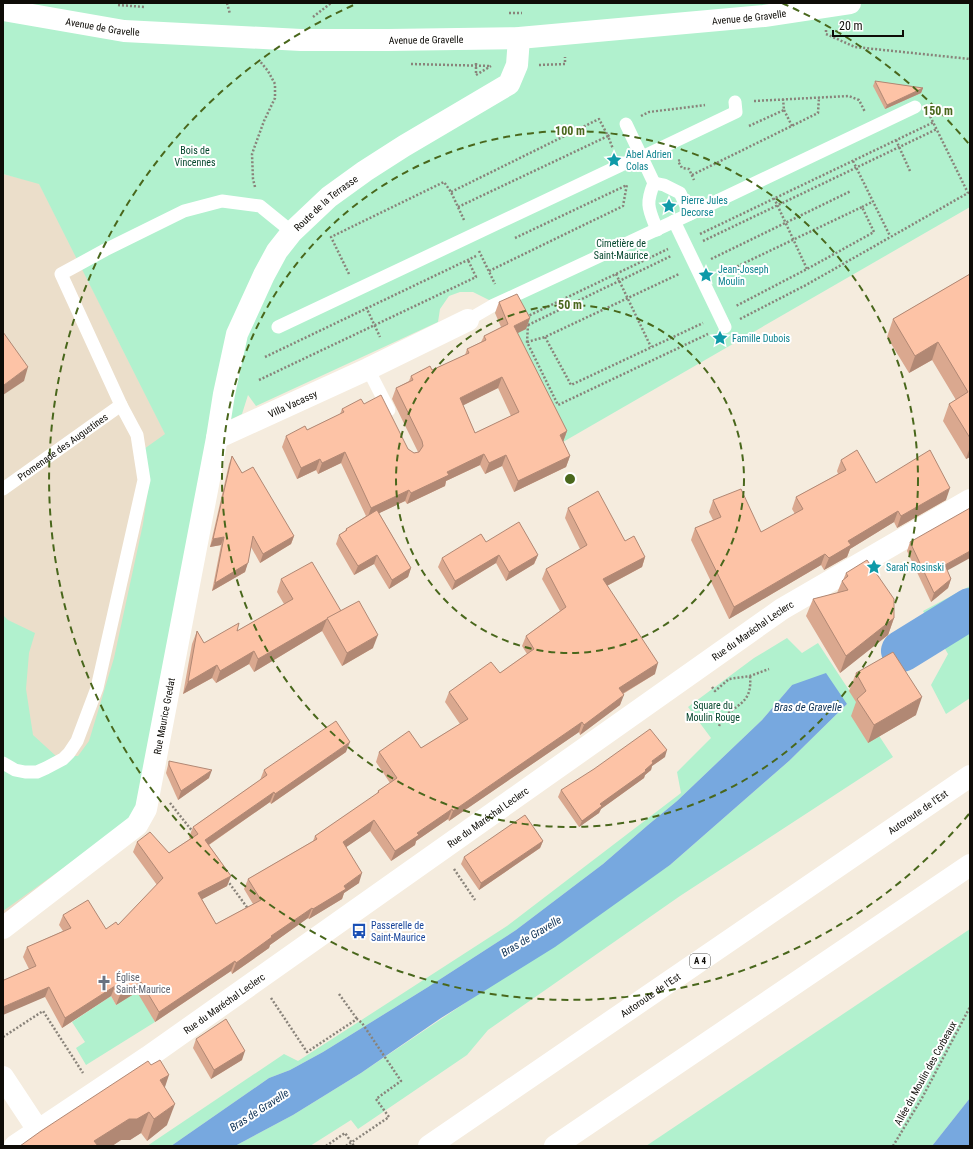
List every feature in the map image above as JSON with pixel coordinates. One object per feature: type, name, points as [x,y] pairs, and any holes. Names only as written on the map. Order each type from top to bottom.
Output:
[{"type":"main road","name":"Avenue de Gravelle","points":[[3,10],[124,32],[301,40],[519,38],[764,16],[793,8],[850,3]]},
{"type":"main road","name":"Route de la Terrasse","points":[[217,438],[224,394],[237,334],[277,251],[292,232],[329,197],[365,171],[404,146],[509,84],[517,66],[519,38]]},
{"type":"main road","name":"Villa Vacassy","points":[[217,438],[368,369],[468,320]]},
{"type":"main road","name":"Rue Maurice Gredat","points":[[3,928],[137,825],[146,809],[217,438]]},
{"type":"main road","name":"Rue du Maréchal Leclerc","points":[[14,1146],[148,1057],[259,980],[782,609],[970,500]]},
{"type":"main road","name":"Autoroute de l’Est","points":[[429,1146],[970,776]]},
{"type":"main road","points":[[555,1146],[970,865]]},
{"type":"main road","points":[[3,1077],[38,1130]]},
{"type":"lane","points":[[278,327],[621,165],[642,158],[736,112],[735,102]]},
{"type":"lane","points":[[468,320],[492,306],[674,222],[915,107]]},
{"type":"lane","points":[[626,124],[654,183],[649,196],[649,208],[656,230]]},
{"type":"lane","points":[[654,183],[680,193],[690,214]]},
{"type":"lane","points":[[3,763],[15,770],[36,772],[63,759],[77,741],[97,688],[144,480],[137,435],[121,405],[61,274],[105,250],[184,211],[222,201],[260,206],[292,232]]},
{"type":"lane","points":[[674,222],[722,321]]},
{"type":"lane","points":[[368,369],[394,421]]},
{"type":"lane","name":"Promenade des Augustines","points":[[3,489],[121,405]]},
{"type":"path","points":[[318,18],[311,18],[331,3]]},
{"type":"path","points":[[504,14],[526,13]]},
{"type":"path","points":[[825,25],[826,34],[855,47],[970,59]]},
{"type":"path","points":[[240,38],[268,71],[275,84],[275,98],[264,121],[252,154],[253,179],[260,206]]},
{"type":"path","points":[[537,65],[565,64],[564,52]]},
{"type":"path","points":[[476,61],[476,75]]},
{"type":"path","points":[[692,175],[818,113],[819,97]]},
{"type":"path","points":[[783,99],[784,110],[792,126]]},
{"type":"path","points":[[545,337],[571,385],[651,347],[722,321],[806,285],[968,193],[934,122],[926,109],[915,107]]},
{"type":"path","points":[[749,127],[784,110]]},
{"type":"path","points":[[528,325],[620,281],[774,198],[934,122]]},
{"type":"path","points":[[862,207],[874,232],[807,269],[722,321],[558,405],[527,342],[528,325],[524,318],[616,274],[777,205],[937,129]]},
{"type":"path","points":[[458,207],[608,136],[621,165],[626,169],[628,178],[623,206],[488,271]]},
{"type":"path","points":[[896,140],[910,171]]},
{"type":"path","points":[[685,157],[678,161],[682,168],[689,169],[694,180],[690,183]]},
{"type":"path","points":[[853,161],[890,236]]},
{"type":"path","points":[[331,236],[444,182]]},
{"type":"path","points":[[508,241],[627,185]]},
{"type":"path","points":[[774,198],[807,269]]},
{"type":"path","points":[[717,276],[872,202]]},
{"type":"path","points":[[265,357],[487,251]]},
{"type":"path","points":[[259,380],[476,277],[468,260]]},
{"type":"path","points":[[616,274],[651,347]]},
{"type":"path","points":[[715,691],[729,679],[750,676],[769,669]]},
{"type":"path","points":[[719,726],[725,716],[741,705],[749,693],[750,676]]},
{"type":"path","points":[[150,783],[175,808],[196,836]]},
{"type":"path","points":[[455,871],[475,900]]},
{"type":"path","points":[[227,879],[249,910]]},
{"type":"path","points":[[259,980],[307,1052],[357,1019]]},
{"type":"path","points":[[340,994],[357,1019],[362,1023],[400,1081],[376,1099],[389,1117],[346,1146]]},
{"type":"path","name":"Allée du Moulin des Corbeaux","points":[[894,1146],[922,1098],[970,1007]]},
{"type":"path","points":[[3,1036],[44,1011],[80,1068]]},
{"type":"path","points":[[326,1146],[345,1133],[354,1146]]},
{"type":"shaded area","points":[[3,174],[39,183],[192,487],[130,817],[3,916]]},
{"type":"green space","points":[[3,3],[970,3],[970,207],[563,442],[489,300],[473,292],[460,292],[449,296],[440,309],[438,322],[256,406],[248,395],[242,414],[219,425],[146,809],[3,911],[3,615],[8,620],[35,633],[29,653],[26,689],[33,735],[56,756],[78,756],[89,741],[114,658],[143,524],[149,483],[144,449],[165,434],[39,184],[3,174]]},
{"type":"green space","points":[[970,586],[970,698],[946,714],[931,685],[948,654],[923,611]]},
{"type":"green space","name":"Square du Moulin Rouge","points":[[787,638],[802,653],[818,643],[893,757],[680,896],[488,1030],[467,1055],[358,1129],[351,1120],[310,1146],[235,1146],[293,1115],[361,1073],[670,865],[789,761],[847,704],[792,685],[762,720],[677,801],[603,864],[516,930],[323,1052],[290,1070],[269,1078],[171,1146],[147,1146],[284,1054],[298,1061],[507,926],[681,793],[677,772],[711,738],[688,707],[754,658]]},
{"type":"green space","points":[[970,929],[970,1098],[932,1146],[646,1146]]},
{"type":"green space","points":[[131,995],[140,995],[155,1022],[86,1065],[76,1048],[85,1042],[72,1022],[111,996],[116,1005]]},
{"type":"water","name":"Bras de Gravelle","points":[[826,673],[847,704],[789,761],[670,865],[555,947],[441,1018],[361,1073],[293,1115],[235,1146],[171,1146],[269,1078],[290,1070],[323,1052],[516,930],[603,864],[677,801],[762,720],[792,685]]},
{"type":"water","points":[[970,1098],[970,1146],[932,1146]]},
{"type":"building","points":[[875,81],[923,88],[887,105]]},
{"type":"building","points":[[970,274],[970,438],[949,404],[968,392],[938,342],[915,356],[893,319]]},
{"type":"building","points":[[517,294],[530,318],[514,326],[567,431],[560,435],[570,456],[518,481],[506,455],[489,463],[484,454],[447,472],[449,475],[411,493],[409,490],[371,508],[345,452],[322,463],[320,459],[301,468],[286,436],[305,426],[307,430],[344,412],[342,409],[361,399],[364,404],[381,395],[408,449],[414,453],[419,452],[423,446],[422,441],[396,388],[413,380],[411,376],[430,366],[432,370],[469,353],[467,349],[486,340],[484,336],[508,324],[499,302]],"holes":[[[502,377],[519,412],[475,433],[460,398]]]},
{"type":"building","points":[[3,332],[28,367],[4,385],[3,383]]},
{"type":"building","points":[[857,450],[876,483],[930,450],[950,488],[901,516],[898,511],[848,541],[851,545],[829,558],[825,554],[734,607],[695,528],[721,517],[713,500],[741,489],[761,532],[803,509],[796,497],[846,470],[841,460]]},
{"type":"building","points":[[232,456],[242,473],[253,467],[294,536],[263,554],[253,536],[248,563],[215,583],[224,537],[213,539]]},
{"type":"building","points":[[598,491],[625,541],[634,536],[645,557],[603,579],[658,663],[619,688],[624,695],[584,725],[582,722],[453,811],[452,809],[417,833],[419,835],[395,851],[374,820],[343,842],[362,873],[344,886],[346,889],[313,909],[312,908],[271,936],[272,937],[236,963],[235,961],[159,1012],[141,982],[120,995],[115,986],[65,1018],[49,987],[3,1007],[3,979],[4,980],[36,966],[27,947],[71,928],[63,915],[88,900],[106,929],[116,922],[118,925],[163,878],[137,842],[150,832],[169,853],[198,834],[193,827],[267,775],[264,770],[336,721],[350,742],[205,840],[231,876],[198,893],[216,924],[261,900],[248,879],[317,839],[315,836],[397,778],[379,752],[409,731],[421,748],[468,719],[449,692],[491,662],[500,673],[534,649],[526,636],[566,607],[546,569],[587,545],[568,508]]},
{"type":"building","points":[[970,508],[970,551],[945,565],[951,579],[934,593],[910,542]]},
{"type":"building","points":[[377,510],[411,568],[392,580],[377,555],[358,566],[339,535]]},
{"type":"building","points":[[519,522],[538,555],[509,572],[499,555],[455,581],[442,558],[481,534],[486,542]]},
{"type":"building","points":[[867,560],[894,599],[894,618],[846,656],[813,599],[848,590],[842,581],[848,576],[846,573]]},
{"type":"building","points":[[312,562],[341,611],[258,659],[254,651],[220,671],[217,665],[188,682],[197,631],[204,643],[239,623],[237,631],[293,599],[281,579]]},
{"type":"building","points":[[359,601],[378,635],[347,653],[327,618]]},
{"type":"building","points":[[893,652],[922,697],[874,725],[857,699],[866,691],[856,673]]},
{"type":"building","points":[[650,729],[667,750],[652,761],[653,763],[645,770],[646,771],[600,804],[602,806],[582,821],[561,790],[594,769]]},
{"type":"building","points":[[169,761],[212,770],[181,791],[169,765]]},
{"type":"building","points":[[525,815],[543,841],[481,883],[464,857]]},
{"type":"building","points":[[226,1019],[245,1051],[214,1070],[196,1039]]},
{"type":"building","points":[[160,1060],[169,1075],[160,1080],[175,1104],[154,1119],[149,1112],[137,1119],[129,1119],[94,1141],[98,1146],[20,1146],[148,1061],[151,1065]]},
{"type":"waterway","name":"Bras de Gravelle","points":[[902,651],[970,609]]},
{"type":"place","name":"Abel Adrien Colas","points":[[614,160]]},
{"type":"place","name":"Pierre Jules Decorse","points":[[669,206]]},
{"type":"place","name":"Jean-Joseph Moulin","points":[[706,275]]},
{"type":"place","name":"Famille Dubois","points":[[720,338]]},
{"type":"place","name":"Sarah Rosinski","points":[[874,567]]},
{"type":"place","name":"Passerelle de Saint-Maurice","points":[[359,931]]},
{"type":"place","name":"Église Saint-Maurice","points":[[104,983]]},
{"type":"park label","name":"Bois de Vincennes","points":[[195,156]]},
{"type":"park label","name":"Cimetière de Saint-Maurice","points":[[621,248]]}]
